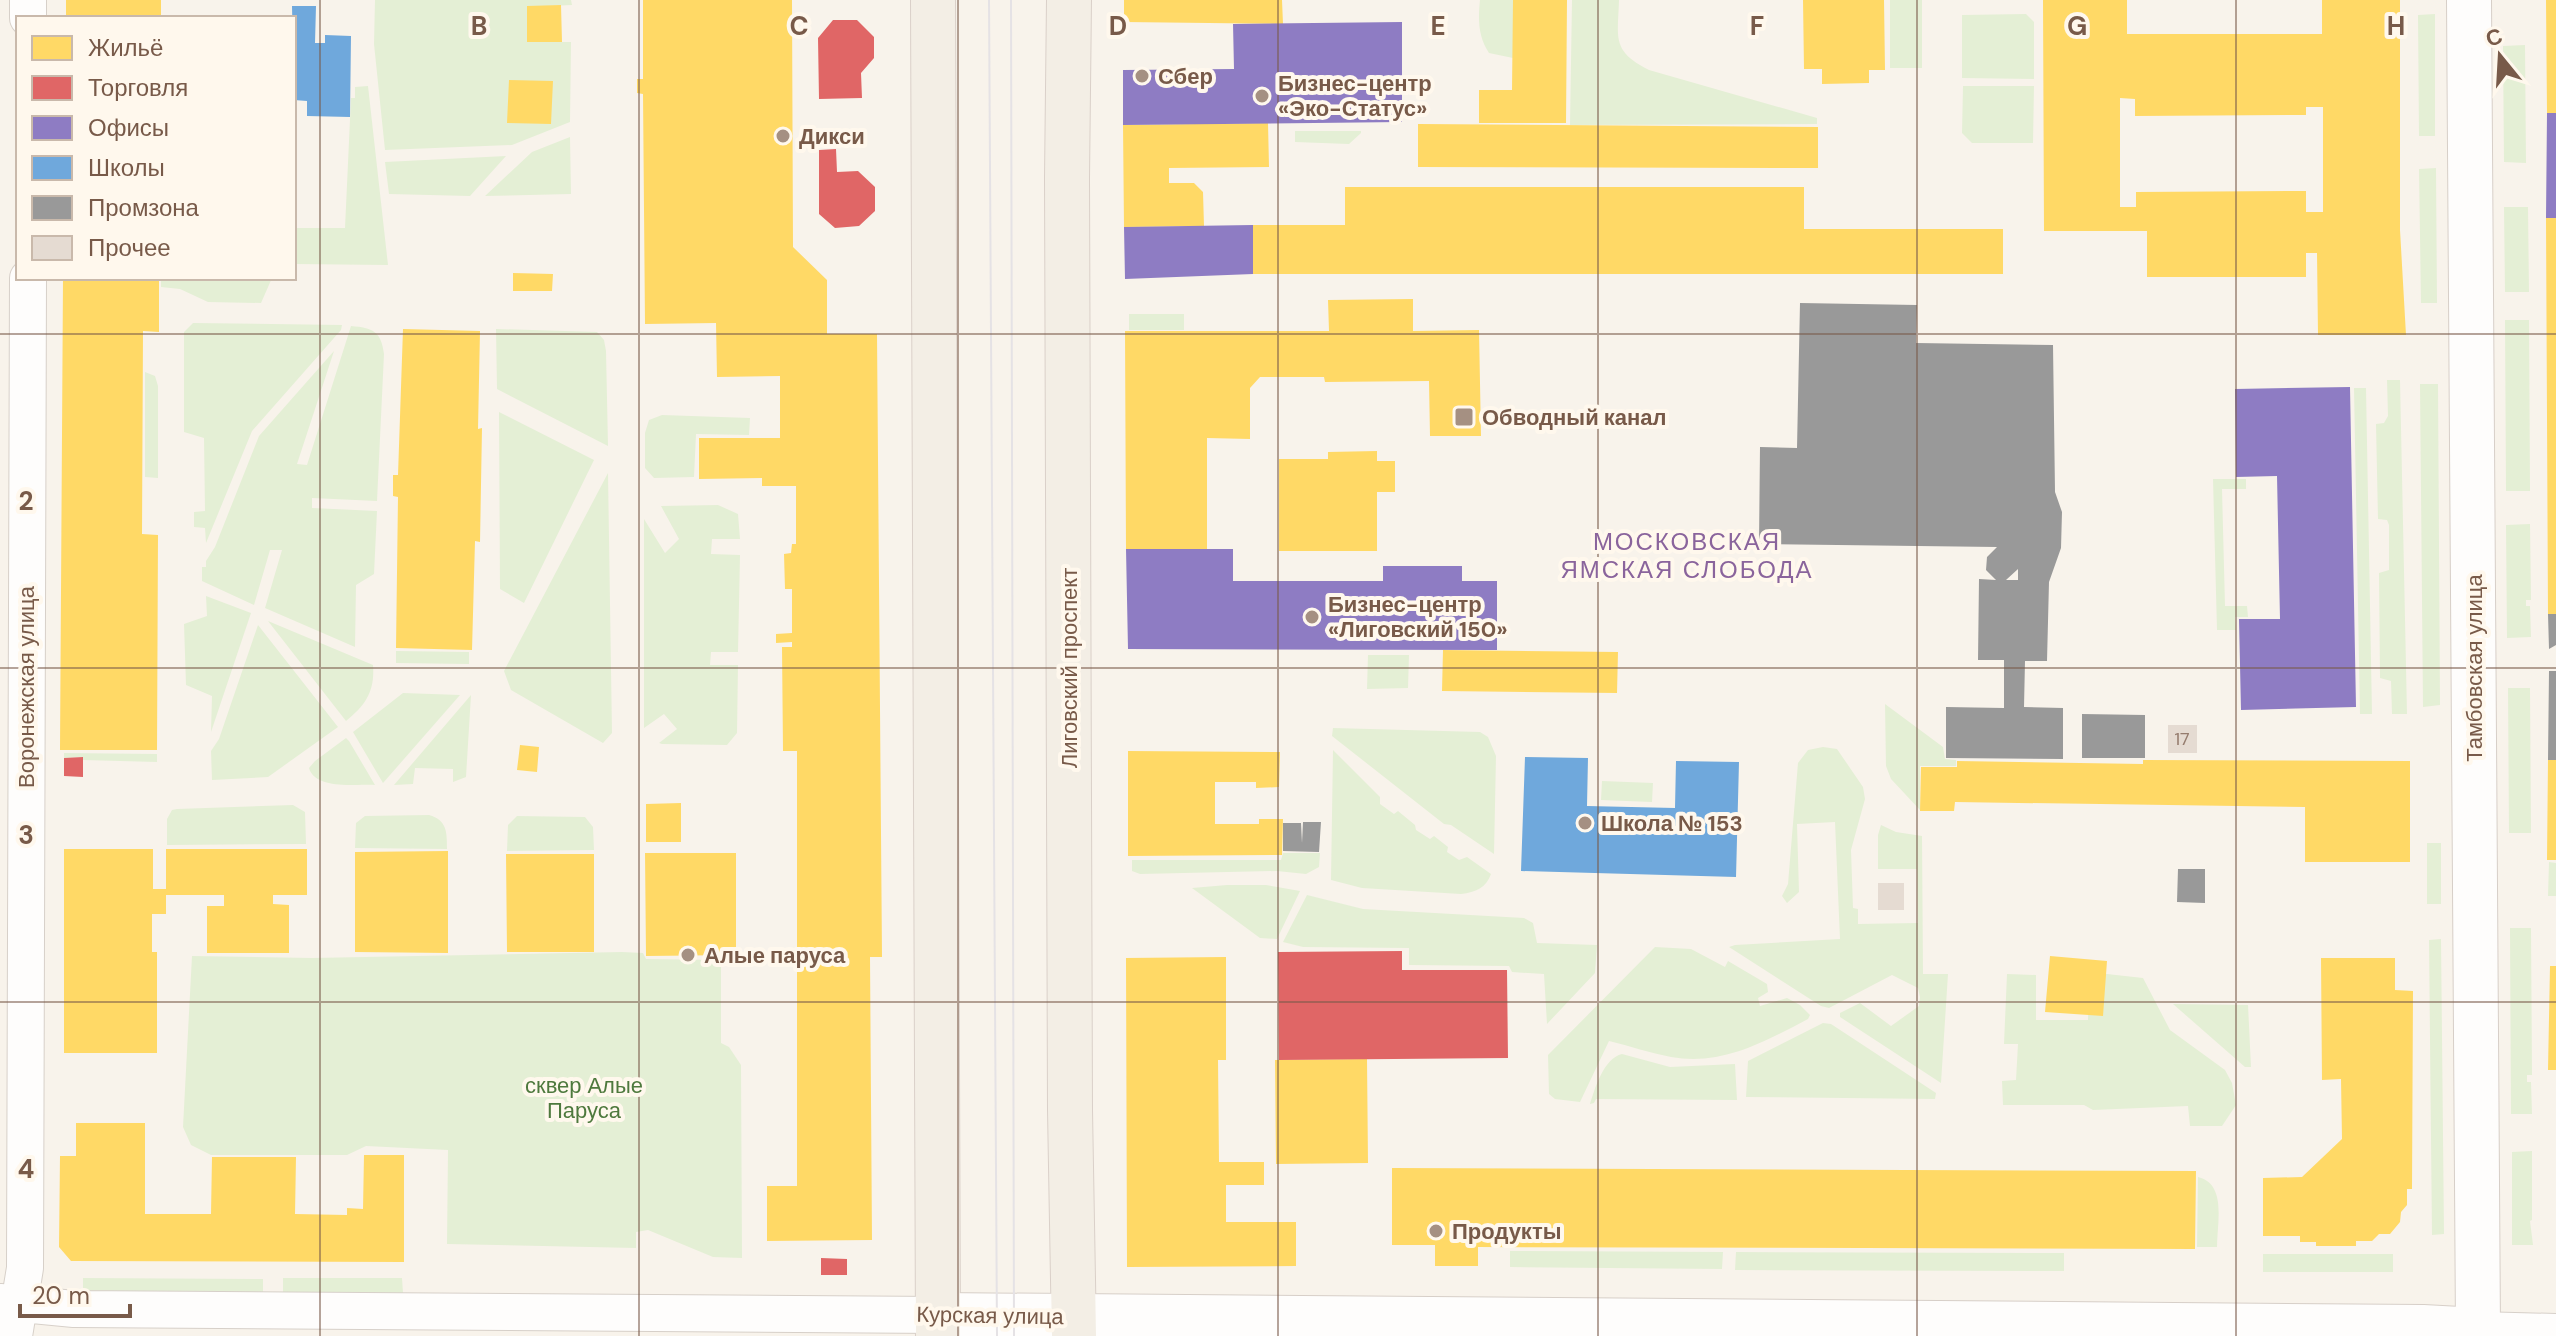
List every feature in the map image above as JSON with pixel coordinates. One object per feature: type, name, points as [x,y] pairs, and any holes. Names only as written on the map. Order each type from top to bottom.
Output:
[{"type":"main road","points":[[933,0],[938,1325]]},
{"type":"main road","name":"Лиговский проспект","points":[[1069,0],[1070,1110],[1074,1326]]},
{"type":"street","name":"Тамбовская улица","points":[[2469,0],[2478,1333]]},
{"type":"street","name":"Воронежская улица","points":[[11,1314],[25,1268],[28,280]]},
{"type":"street","name":"Курская улица","points":[[11,1314],[74,1309],[938,1325],[2423,1327],[2478,1333],[2556,1332]]},
{"type":"green space","points":[[375,0],[571,0],[572,5],[527,7],[528,42],[571,42],[570,122],[512,145],[385,150],[374,44]]},
{"type":"green space","points":[[1480,0],[1513,0],[1513,58],[1489,53],[1485,47],[1480,28]]},
{"type":"green space","points":[[1572,0],[1619,0],[1619,42],[1628,56],[1649,70],[1817,118],[1817,124],[1570,125]]},
{"type":"green space","points":[[1890,0],[1922,0],[1922,68],[1890,68]]},
{"type":"green space","points":[[2026,14],[2034,22],[2034,79],[1962,78],[1962,15]]},
{"type":"green space","points":[[2435,14],[2435,136],[2419,136],[2418,15]]},
{"type":"green space","points":[[2525,45],[2526,163],[2504,162],[2503,46]]},
{"type":"green space","points":[[368,86],[388,265],[296,264],[296,228],[345,228],[351,98],[355,98],[355,87]]},
{"type":"green space","points":[[1963,86],[2034,86],[2033,143],[1972,143],[1962,133]]},
{"type":"green space","points":[[1295,131],[1361,133],[1349,144],[1295,142]]},
{"type":"green space","points":[[570,137],[571,194],[485,196],[532,152]]},
{"type":"green space","points":[[506,156],[470,196],[389,194],[385,162]]},
{"type":"green space","points":[[2436,168],[2437,303],[2421,303],[2419,169]]},
{"type":"green space","points":[[2504,207],[2528,207],[2529,292],[2505,292]]},
{"type":"green space","points":[[161,280],[271,280],[261,303],[208,302],[180,289],[161,287]]},
{"type":"green space","points":[[1129,314],[1184,314],[1184,330],[1129,330]]},
{"type":"green space","points":[[2505,320],[2529,320],[2530,491],[2506,491]]},
{"type":"green space","points":[[193,323],[342,325],[341,330],[252,431],[206,543],[205,528],[194,527],[194,512],[205,511],[204,438],[184,432],[184,332]]},
{"type":"green space","points":[[351,326],[375,332],[381,340],[384,354],[377,501],[312,498],[312,508],[377,511],[374,574],[356,585],[355,647],[265,608],[282,550],[270,550],[254,605],[202,581],[202,567],[206,567],[206,561],[215,547],[259,436],[334,351],[297,464],[307,465]]},
{"type":"green space","points":[[496,329],[597,332],[604,340],[606,351],[608,446],[497,389]]},
{"type":"green space","points":[[145,372],[155,376],[158,386],[158,478],[145,477]]},
{"type":"green space","points":[[2387,380],[2400,380],[2407,714],[2392,714],[2391,681],[2380,678],[2379,573],[2389,570],[2389,525],[2387,520],[2378,519],[2376,424],[2384,423],[2388,416]]},
{"type":"green space","points":[[2420,384],[2438,384],[2440,705],[2423,707]]},
{"type":"green space","points":[[2354,388],[2366,388],[2372,714],[2360,714]]},
{"type":"green space","points":[[499,412],[594,460],[524,603],[500,589]]},
{"type":"green space","points":[[662,415],[750,418],[749,435],[696,434],[694,477],[654,478],[645,468],[645,433],[649,420]]},
{"type":"green space","points":[[608,473],[612,733],[603,743],[511,690],[504,671]]},
{"type":"green space","points":[[2213,479],[2246,479],[2246,489],[2222,489],[2225,606],[2247,606],[2248,617],[2235,617],[2236,630],[2217,630]]},
{"type":"green space","points":[[718,505],[738,514],[740,539],[712,539],[711,554],[740,555],[738,652],[711,652],[710,665],[738,665],[737,733],[727,745],[662,744],[659,743],[677,729],[664,714],[644,728],[644,519],[665,553],[679,539],[661,506]]},
{"type":"green space","points":[[2530,524],[2531,600],[2526,600],[2526,606],[2530,606],[2531,637],[2507,638],[2506,525]]},
{"type":"green space","points":[[206,596],[251,613],[211,732],[212,696],[186,685],[184,624],[207,616]]},
{"type":"green space","points":[[268,621],[373,665],[368,697],[346,721]]},
{"type":"green space","points":[[258,625],[338,727],[268,777],[212,780],[211,751],[219,739]]},
{"type":"green space","points":[[396,651],[469,652],[469,664],[396,663]]},
{"type":"green space","points":[[1368,655],[1409,655],[1408,688],[1367,689]]},
{"type":"green space","points":[[2508,688],[2530,688],[2531,833],[2509,833]]},
{"type":"green space","points":[[403,693],[460,695],[383,783],[353,732]]},
{"type":"green space","points":[[471,695],[466,777],[453,782],[453,769],[415,768],[413,784],[394,785]]},
{"type":"green space","points":[[1885,704],[1943,747],[1945,759],[1956,760],[1956,766],[1920,766],[1920,810],[1891,779],[1886,766]]},
{"type":"green space","points":[[1333,728],[1480,732],[1488,737],[1496,756],[1494,854],[1451,825],[1444,824],[1332,736]]},
{"type":"green space","points":[[346,738],[375,785],[328,783],[313,775],[309,768],[315,761]]},
{"type":"green space","points":[[1823,747],[1837,749],[1863,787],[1865,799],[1851,850],[1853,908],[1858,909],[1858,924],[1918,923],[1917,869],[1878,869],[1878,835],[1881,825],[1896,832],[1922,836],[1923,974],[1948,974],[1941,1083],[1840,1017],[1840,1013],[1860,1003],[1891,1026],[1919,1006],[1918,988],[1892,975],[1829,1008],[1821,1006],[1729,947],[1840,939],[1835,822],[1797,824],[1799,892],[1787,903],[1782,896],[1788,884],[1798,763],[1808,750]]},
{"type":"green space","points":[[1333,750],[1380,797],[1380,804],[1394,814],[1398,811],[1415,825],[1416,830],[1430,839],[1434,836],[1448,847],[1447,852],[1459,860],[1467,857],[1491,874],[1486,883],[1461,894],[1362,888],[1331,880]]},
{"type":"green space","points":[[64,753],[157,754],[157,762],[83,760],[82,757],[64,758]]},
{"type":"green space","points":[[1602,781],[1653,783],[1652,802],[1601,800]]},
{"type":"green space","points":[[293,805],[305,812],[306,844],[167,845],[167,819],[172,810]]},
{"type":"green space","points":[[429,815],[439,820],[445,828],[447,849],[355,848],[356,823],[365,816]]},
{"type":"green space","points":[[517,816],[585,817],[593,827],[594,850],[507,851],[508,825]]},
{"type":"green space","points":[[2427,843],[2441,843],[2441,904],[2427,904]]},
{"type":"green space","points":[[1283,853],[1320,853],[1319,867],[1306,874],[1277,871],[1140,874],[1132,871],[1132,860],[1281,860]]},
{"type":"green space","points":[[2549,862],[2556,863],[2556,896],[2548,896]]},
{"type":"green space","points":[[1266,885],[1300,891],[1277,939],[1260,938],[1192,888]]},
{"type":"green space","points":[[1307,895],[1363,909],[1524,918],[1533,923],[1537,943],[1597,945],[1595,973],[1547,1024],[1544,974],[1512,972],[1509,966],[1409,965],[1409,948],[1303,947],[1283,942]]},
{"type":"green space","points":[[2510,928],[2531,928],[2532,1075],[2527,1075],[2527,1082],[2531,1082],[2532,1114],[2511,1114]]},
{"type":"green space","points":[[2441,939],[2444,1234],[2432,1235],[2429,940]]},
{"type":"green space","points":[[1655,947],[1691,949],[1725,967],[1728,961],[1767,984],[1768,992],[1758,998],[1760,1006],[1787,998],[1810,1015],[1808,1019],[1759,1044],[1708,1058],[1671,1057],[1609,1041],[1580,1102],[1555,1099],[1549,1094],[1548,1055]]},
{"type":"green space","name":"сквер Алые Паруса","points":[[643,953],[646,959],[721,960],[721,1043],[729,1047],[741,1065],[742,1258],[713,1257],[648,1230],[636,1232],[636,1248],[447,1244],[448,1150],[366,1146],[347,1155],[211,1155],[191,1145],[183,1127],[192,956],[312,958]]},
{"type":"green space","points":[[2089,972],[2143,978],[2170,1030],[2225,1070],[2232,1083],[2236,1105],[2222,1126],[2190,1126],[2188,1106],[2093,1110],[2084,1105],[2003,1105],[2002,1081],[2016,1080],[2018,1044],[2004,1044],[2007,974],[2036,975],[2036,1020],[2088,1020]]},
{"type":"green space","points":[[2173,1004],[2248,1005],[2251,1067],[2245,1067]]},
{"type":"green space","points":[[1823,1023],[1831,1024],[1936,1093],[1935,1099],[1746,1097],[1748,1061]]},
{"type":"green space","points":[[1622,1054],[1670,1067],[1735,1064],[1737,1100],[1596,1099],[1590,1104],[1605,1067]]},
{"type":"green space","points":[[2532,1151],[2530,1221],[2533,1245],[2512,1245],[2512,1152]]},
{"type":"green space","points":[[2198,1177],[2207,1181],[2217,1196],[2217,1247],[2197,1247]]},
{"type":"green space","points":[[1510,1251],[1723,1252],[1722,1269],[1510,1267]]},
{"type":"green space","points":[[1736,1252],[2064,1253],[2064,1271],[1735,1270]]},
{"type":"green space","points":[[2263,1254],[2393,1254],[2393,1272],[2263,1272]]},
{"type":"green space","points":[[83,1278],[263,1279],[263,1292],[83,1292]]},
{"type":"green space","points":[[283,1278],[402,1278],[403,1293],[283,1293]]},
{"type":"building: Жильё","points":[[66,0],[161,0],[161,16],[66,16]]},
{"type":"building: Жильё","points":[[643,0],[792,0],[793,247],[827,280],[827,334],[877,334],[882,957],[870,957],[872,1240],[767,1241],[767,1186],[797,1186],[797,751],[783,751],[782,647],[792,647],[792,642],[776,643],[776,634],[792,633],[792,589],[785,589],[784,554],[791,553],[792,544],[796,544],[796,486],[762,486],[762,478],[699,479],[699,438],[780,438],[780,376],[717,377],[716,323],[645,324],[643,94],[637,93],[637,79],[643,79]]},
{"type":"building: Жильё","points":[[1124,0],[1282,0],[1283,24],[1124,22]]},
{"type":"building: Жильё","points":[[1513,0],[1567,0],[1566,123],[1479,123],[1479,90],[1512,90]]},
{"type":"building: Жильё","points":[[1803,0],[1884,0],[1885,70],[1869,70],[1869,83],[1822,84],[1822,69],[1804,69]]},
{"type":"building: Жильё","points":[[2043,0],[2127,0],[2127,34],[2322,34],[2322,0],[2400,0],[2400,230],[2406,335],[2318,335],[2317,253],[2306,253],[2306,277],[2147,277],[2147,231],[2044,231]],"holes":[[[2120,98],[2135,99],[2135,116],[2306,115],[2306,107],[2323,107],[2323,212],[2306,212],[2306,191],[2136,192],[2136,207],[2120,207]]]},
{"type":"building: Жильё","points":[[2546,0],[2556,0],[2556,113],[2547,113]]},
{"type":"building: Жильё","points":[[561,5],[562,42],[527,42],[527,6]]},
{"type":"building: Жильё","points":[[509,80],[553,81],[551,124],[507,123]]},
{"type":"building: Жильё","points":[[1268,123],[1269,167],[1169,168],[1169,183],[1194,183],[1203,192],[1204,226],[1124,227],[1123,125]]},
{"type":"building: Жильё","points":[[1418,124],[1818,127],[1818,168],[1418,167]]},
{"type":"building: Жильё","points":[[1345,187],[1804,187],[1804,229],[2003,229],[2003,274],[1253,274],[1253,225],[1345,225]]},
{"type":"building: Жильё","points":[[2546,218],[2556,218],[2556,614],[2548,614]]},
{"type":"building: Жильё","points":[[513,273],[553,274],[552,291],[513,291]]},
{"type":"building: Жильё","points":[[63,280],[159,280],[159,332],[143,331],[142,534],[158,535],[157,750],[60,750]]},
{"type":"building: Жильё","points":[[1413,299],[1413,331],[1479,330],[1481,436],[1430,436],[1429,381],[1325,382],[1324,377],[1260,377],[1250,388],[1250,439],[1207,438],[1207,549],[1126,549],[1125,331],[1329,331],[1328,300]]},
{"type":"building: Жильё","points":[[403,329],[480,331],[480,542],[475,541],[472,650],[396,648],[398,497],[393,496],[393,475],[398,475]]},
{"type":"building: Жильё","points":[[1377,451],[1377,461],[1395,461],[1395,492],[1377,492],[1377,551],[1279,551],[1279,459],[1328,459],[1328,452]]},
{"type":"building: Жильё","points":[[1443,650],[1618,652],[1617,693],[1442,691]]},
{"type":"building: Жильё","points":[[520,745],[539,747],[537,772],[517,770]]},
{"type":"building: Жильё","points":[[1128,751],[1280,752],[1279,787],[1256,788],[1256,782],[1215,782],[1215,824],[1259,824],[1259,819],[1283,819],[1282,855],[1128,856]]},
{"type":"building: Жильё","points":[[2143,760],[2410,761],[2410,862],[2305,862],[2305,807],[1955,802],[1954,811],[1920,811],[1921,767],[1957,767],[1957,761],[2143,764]]},
{"type":"building: Жильё","points":[[2548,760],[2556,760],[2556,860],[2547,860]]},
{"type":"building: Жильё","points":[[681,803],[681,842],[646,842],[646,804]]},
{"type":"building: Жильё","points":[[64,849],[153,849],[153,889],[166,889],[166,849],[307,849],[307,895],[273,895],[273,904],[289,905],[289,953],[207,953],[207,906],[224,906],[224,895],[166,895],[166,914],[152,914],[152,952],[157,952],[157,1053],[64,1053]]},
{"type":"building: Жильё","points":[[448,851],[448,953],[355,952],[355,852]]},
{"type":"building: Жильё","points":[[645,853],[736,853],[736,955],[646,956]]},
{"type":"building: Жильё","points":[[506,854],[594,854],[594,952],[507,952]]},
{"type":"building: Жильё","points":[[2050,956],[2107,961],[2103,1016],[2045,1012]]},
{"type":"building: Жильё","points":[[1226,957],[1226,1060],[1218,1060],[1219,1162],[1264,1162],[1264,1185],[1226,1185],[1226,1222],[1296,1222],[1296,1266],[1127,1267],[1126,958]]},
{"type":"building: Жильё","points":[[2321,958],[2395,958],[2395,990],[2413,991],[2412,1189],[2407,1189],[2407,1205],[2401,1212],[2400,1222],[2390,1234],[2379,1234],[2372,1241],[2356,1241],[2356,1246],[2316,1246],[2316,1242],[2300,1242],[2300,1236],[2263,1236],[2263,1178],[2302,1177],[2342,1139],[2341,1079],[2322,1080]]},
{"type":"building: Жильё","points":[[2550,966],[2556,966],[2556,1070],[2548,1070]]},
{"type":"building: Жильё","points":[[1367,1059],[1368,1163],[1276,1164],[1275,1060]]},
{"type":"building: Жильё","points":[[76,1123],[145,1123],[145,1214],[211,1214],[212,1157],[296,1157],[295,1214],[347,1215],[347,1208],[363,1209],[364,1155],[404,1155],[404,1262],[71,1261],[59,1247],[60,1156],[76,1156]]},
{"type":"building: Жильё","points":[[1392,1168],[2196,1171],[2195,1249],[1478,1247],[1478,1266],[1435,1266],[1435,1245],[1392,1245]]},
{"type":"building: Торговля","points":[[833,20],[857,20],[874,37],[874,58],[861,73],[862,98],[819,99],[818,38]]},
{"type":"building: Торговля","points":[[836,149],[837,172],[858,171],[875,187],[875,211],[859,226],[835,228],[819,214],[819,150]]},
{"type":"building: Торговля","points":[[83,757],[83,777],[64,776],[64,758]]},
{"type":"building: Торговля","points":[[1402,951],[1402,970],[1507,970],[1508,1058],[1279,1060],[1278,952]]},
{"type":"building: Торговля","points":[[821,1258],[847,1259],[847,1275],[821,1275]]},
{"type":"building: Офисы","name":"Бизнес-центр «Эко-Статус»","points":[[1402,22],[1402,122],[1123,125],[1123,70],[1234,69],[1233,24]]},
{"type":"building: Офисы","points":[[2547,113],[2556,113],[2556,218],[2546,218]]},
{"type":"building: Офисы","points":[[1253,225],[1253,274],[1125,279],[1124,227]]},
{"type":"building: Офисы","points":[[2350,387],[2356,707],[2241,710],[2239,619],[2280,619],[2277,476],[2236,477],[2235,389]]},
{"type":"building: Офисы","name":"Бизнес-центр «Лиговский 150»","points":[[1126,549],[1233,549],[1233,581],[1383,581],[1383,566],[1462,566],[1462,581],[1497,581],[1497,650],[1128,649]]},
{"type":"building: Школы","points":[[292,6],[316,6],[315,43],[325,43],[325,35],[351,36],[350,117],[307,116],[307,101],[296,100],[296,16],[292,16]]},
{"type":"building: Школы","points":[[1525,757],[1588,758],[1587,806],[1675,808],[1676,761],[1739,762],[1736,877],[1521,871]]},
{"type":"building: Промзона","points":[[1800,303],[1917,305],[1916,343],[2053,345],[2055,492],[2062,512],[2061,548],[2049,582],[2047,661],[2025,661],[2024,707],[2063,708],[2063,759],[1946,758],[1946,707],[2004,708],[2004,660],[1978,660],[1979,579],[1996,580],[1986,570],[1987,557],[1997,547],[1759,544],[1760,447],[1797,448]],"holes":[[[2018,569],[2018,580],[2006,580]]]},
{"type":"building: Промзона","points":[[2548,614],[2556,614],[2556,645],[2549,649]]},
{"type":"building: Промзона","points":[[2549,671],[2556,671],[2556,760],[2548,760]]},
{"type":"building: Промзона","points":[[2082,714],[2145,715],[2145,758],[2082,758]]},
{"type":"building: Промзона","points":[[1303,822],[1321,822],[1319,852],[1283,851],[1283,823],[1301,823],[1302,843]]},
{"type":"building: Промзона","points":[[2178,869],[2205,869],[2205,903],[2177,902]]},
{"type":"building: Прочее","points":[[2168,725],[2197,725],[2197,753],[2168,753]]},
{"type":"building: Прочее","points":[[1878,883],[1904,883],[1904,910],[1878,910]]},
{"type":"tram line","points":[[989,0],[997,1336]]},
{"type":"tram line","points":[[1011,0],[1014,1336]]},
{"type":"place","name":"Сбер","points":[[1142,76]]},
{"type":"place","name":"Бизнес-центр «Эко-Статус»","points":[[1262,96]]},
{"type":"place","name":"Дикси","points":[[783,136]]},
{"type":"place","name":"Обводный канал","points":[[1464,417]]},
{"type":"place","name":"Бизнес-центр «Лиговский 150»","points":[[1312,617]]},
{"type":"place","name":"Школа № 153","points":[[1585,823]]},
{"type":"place","name":"Алые паруса","points":[[688,955]]},
{"type":"place","name":"Продукты","points":[[1436,1231]]},
{"type":"district","name":"МОСКОВСКАЯ ЯМСКАЯ СЛОБОДА","points":[[1687,556]]}]
